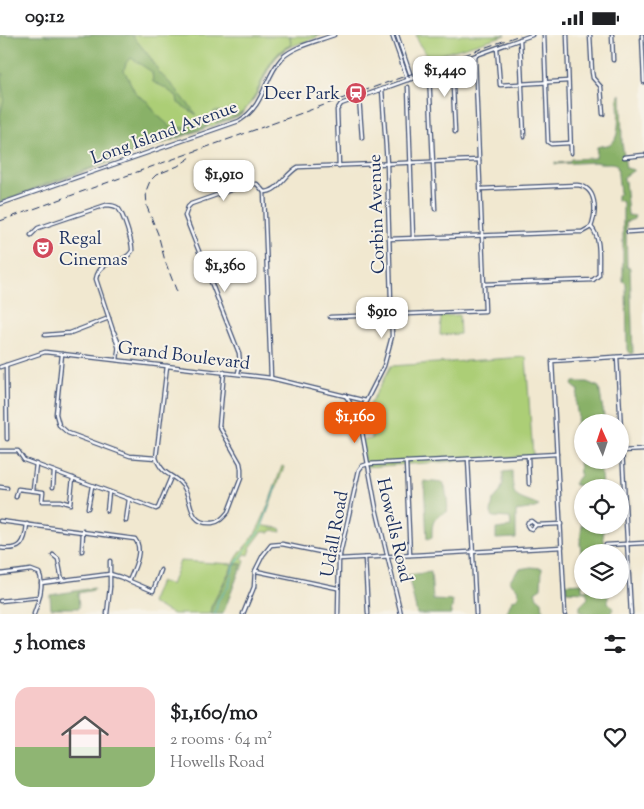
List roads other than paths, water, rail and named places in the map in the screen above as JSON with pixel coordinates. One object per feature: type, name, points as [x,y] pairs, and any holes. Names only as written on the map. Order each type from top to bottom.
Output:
[{"type":"street","name":"Long Island Avenue","points":[[0,203],[239,121],[255,107],[277,64],[283,57],[290,52],[334,35]]},
{"type":"street","points":[[392,35],[410,79]]},
{"type":"street","points":[[397,35],[410,79]]},
{"type":"street","points":[[339,166],[337,110],[339,105],[532,35]]},
{"type":"street","points":[[544,35],[549,143],[570,143]]},
{"type":"street","points":[[567,35],[571,153]]},
{"type":"street","points":[[590,35],[592,72],[593,77],[601,87],[602,114]]},
{"type":"street","points":[[612,35],[613,59]]},
{"type":"street","points":[[642,35],[644,82]]},
{"type":"street","points":[[520,39],[524,137]]},
{"type":"street","points":[[497,47],[500,85],[568,81]]},
{"type":"street","points":[[330,317],[485,311],[475,55]]},
{"type":"street","points":[[452,64],[455,132]]},
{"type":"street","points":[[429,72],[435,209]]},
{"type":"street","points":[[408,87],[413,238]]},
{"type":"street","name":"Corbin Avenue","points":[[360,421],[366,401],[384,366],[392,336],[382,89]]},
{"type":"street","points":[[359,97],[362,138]]},
{"type":"street","points":[[624,157],[644,155]]},
{"type":"street","points":[[264,192],[273,190],[298,167],[480,160]]},
{"type":"street","points":[[238,373],[240,364],[239,353],[185,216],[188,207],[192,204],[248,184],[257,184],[264,192],[271,378]]},
{"type":"street","points":[[389,239],[582,232],[591,227],[594,215],[593,199],[590,191],[585,186],[480,189]]},
{"type":"street","points":[[31,235],[38,228],[104,206],[110,205],[120,211],[133,247],[132,251],[128,256],[104,265],[97,275],[97,284],[119,344],[117,360]]},
{"type":"street","points":[[484,284],[593,280],[597,278],[599,275],[598,239],[591,227]]},
{"type":"street","points":[[628,232],[644,231]]},
{"type":"street","points":[[45,335],[70,333],[109,318]]},
{"type":"street","name":"Grand Boulevard","points":[[0,367],[45,352],[271,378],[366,401]]},
{"type":"street","points":[[62,354],[56,414],[59,425],[68,433],[130,456],[156,458]]},
{"type":"street","points":[[565,614],[552,361],[644,355]]},
{"type":"street","points":[[618,357],[620,414]]},
{"type":"street","points":[[6,365],[7,439]]},
{"type":"street","points":[[167,365],[156,458],[162,470],[183,486],[188,495],[194,516],[201,521],[210,523],[219,521],[228,512],[240,478],[240,463],[219,426],[224,372]]},
{"type":"street","points":[[346,395],[355,416],[360,421]]},
{"type":"street","name":"Howells Road","points":[[360,421],[376,508],[401,614]]},
{"type":"street","points":[[629,451],[644,450]]},
{"type":"street","points":[[0,451],[18,451],[24,460],[92,486],[158,508],[171,477]]},
{"type":"street","points":[[368,464],[557,454]]},
{"type":"street","points":[[528,456],[529,484]]},
{"type":"street","points":[[468,459],[476,614]]},
{"type":"street","points":[[406,463],[410,555]]},
{"type":"street","points":[[33,491],[36,464]]},
{"type":"street","name":"Udall Road","points":[[338,614],[337,588],[340,558],[359,470],[362,466],[368,464]]},
{"type":"street","points":[[622,469],[628,544],[644,543]]},
{"type":"street","points":[[52,487],[54,471]]},
{"type":"street","points":[[16,497],[18,489],[43,492],[42,501],[70,504],[73,478]]},
{"type":"street","points":[[88,508],[92,486]]},
{"type":"street","points":[[0,487],[7,488]]},
{"type":"street","points":[[107,511],[109,492]]},
{"type":"street","points":[[126,521],[129,499]]},
{"type":"street","points":[[0,521],[135,539],[138,545],[136,564],[129,581]]},
{"type":"street","points":[[536,525],[561,524]]},
{"type":"street","points":[[0,548],[11,550],[21,545],[26,537],[27,525]]},
{"type":"street","points":[[82,551],[83,531]]},
{"type":"street","points":[[243,614],[254,587],[255,571],[267,549],[275,544],[340,558],[562,547]]},
{"type":"street","points":[[53,555],[58,559],[62,580]]},
{"type":"street","points":[[365,558],[368,614]]},
{"type":"street","points":[[107,614],[110,561]]},
{"type":"street","points":[[629,567],[631,614]]},
{"type":"street","points":[[41,583],[110,574],[153,591],[161,570]]},
{"type":"street","points":[[0,574],[36,571],[40,576],[41,583],[34,614]]},
{"type":"street","points":[[255,571],[337,588]]},
{"type":"street","points":[[0,601],[39,597]]},
{"type":"waterway","points":[[215,614],[218,600],[229,586],[233,567],[260,531],[276,486]]},
{"type":"railway","points":[[0,221],[520,35]]},
{"type":"railway","points":[[177,292],[147,207],[146,191],[150,181],[156,175],[178,166],[191,157]]},
{"type":"place","name":"Deer Park","points":[[356,93]]},
{"type":"place","name":"Regal Cinemas","points":[[43,248]]}]
